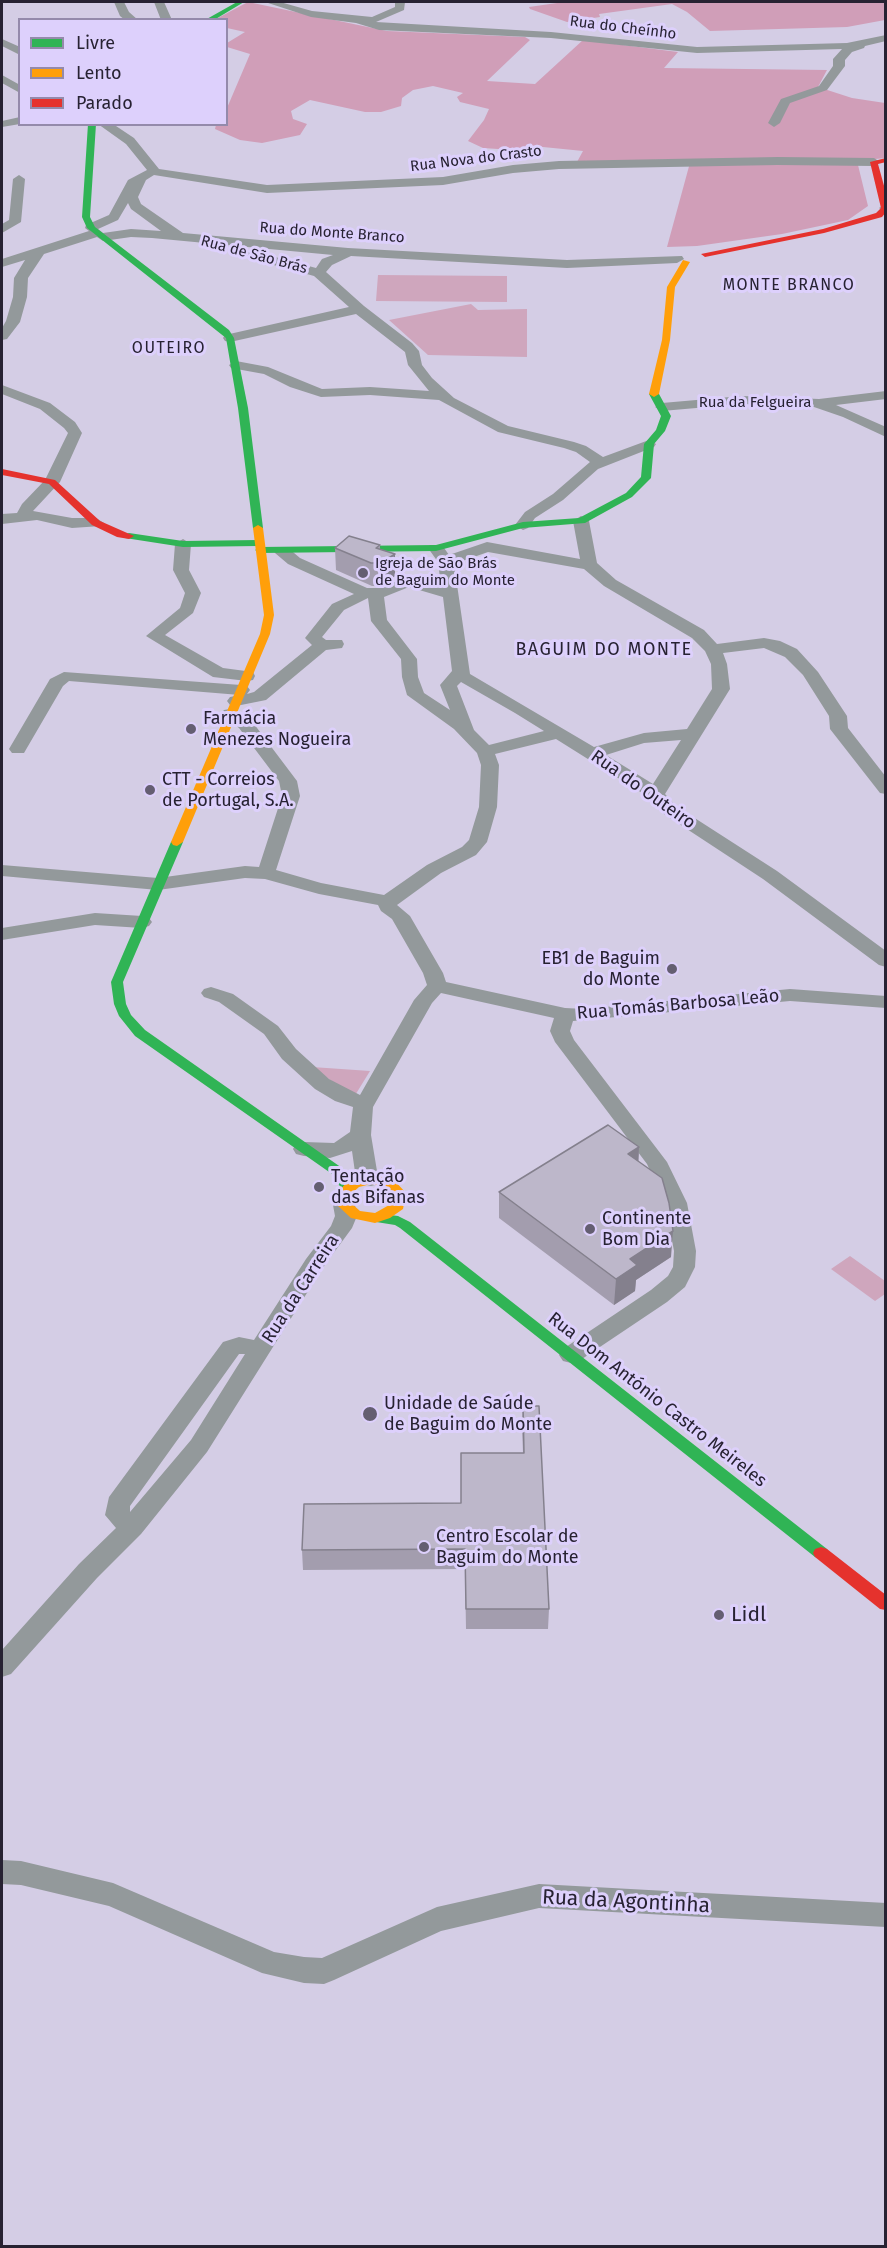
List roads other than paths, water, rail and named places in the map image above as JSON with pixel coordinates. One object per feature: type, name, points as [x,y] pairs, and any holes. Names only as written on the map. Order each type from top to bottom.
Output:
[{"type":"main road","points":[[212,18],[241,2]]},
{"type":"main road","points":[[92,126],[86,217],[97,233],[226,332],[230,338],[254,492],[269,615],[265,634],[117,982],[120,1004],[125,1016],[140,1033],[337,1172],[346,1182],[344,1207]]},
{"type":"main road","points":[[2,472],[52,482],[96,523],[121,535],[183,544],[281,550],[436,548],[523,525],[581,520],[629,495],[642,483],[648,471],[649,444],[660,430],[666,416],[653,392],[666,340],[671,287],[680,258],[704,261],[707,257],[705,254],[824,231],[879,215],[885,209],[880,161]]},
{"type":"main road","points":[[337,1172],[367,1180],[388,1182],[395,1187],[399,1193],[399,1214],[405,1225]]},
{"type":"main road","points":[[344,1207],[367,1180]]},
{"type":"main road","points":[[370,1217],[385,1215],[398,1206]]},
{"type":"main road","name":"Rua Dom António Castro Meireles","points":[[370,1217],[398,1221],[405,1225],[885,1604]]},
{"type":"street","points":[[119,2],[124,14],[130,18]]},
{"type":"street","points":[[159,2],[166,18]]},
{"type":"street","points":[[270,2],[311,14],[358,20],[373,20],[388,15],[400,8],[400,2]]},
{"type":"street","name":"Rua do Cheínho","points":[[358,20],[379,27],[551,35],[697,51],[847,46],[885,38]]},
{"type":"street","points":[[2,42],[18,51]]},
{"type":"street","points":[[774,123],[785,101],[823,88],[834,76],[839,66],[839,59],[849,50],[862,44]]},
{"type":"street","points":[[2,78],[18,89]]},
{"type":"street","points":[[2,124],[18,120]]},
{"type":"street","points":[[2,263],[97,233],[120,210],[128,189],[153,171],[151,165],[130,141],[107,126]]},
{"type":"street","name":"Rua Nova do Crasto","points":[[153,171],[267,189],[433,182],[513,169],[559,165],[880,161]]},
{"type":"street","points":[[141,178],[132,197],[135,206],[163,227],[187,237]]},
{"type":"street","points":[[2,229],[15,222],[19,179]]},
{"type":"street","name":"Rua do Monte Branco","points":[[97,233],[187,237],[348,252],[560,263],[680,258]]},
{"type":"street","name":"Rua de São Brás","points":[[187,237],[319,273],[359,309],[407,346],[415,365],[427,381],[444,396],[503,429],[570,445],[581,449],[600,462]]},
{"type":"street","points":[[2,336],[13,322],[20,297],[21,278],[39,252]]},
{"type":"street","name":"Rua de São Brás","points":[[319,273],[327,262],[348,252]]},
{"type":"street","points":[[230,338],[359,309]]},
{"type":"street","points":[[236,365],[268,371],[301,387],[321,393],[370,391],[444,396]]},
{"type":"street","points":[[2,389],[45,406],[70,425],[75,433],[52,482],[27,507],[23,516]]},
{"type":"street","points":[[816,403],[885,395]]},
{"type":"street","name":"Rua da Felgueira","points":[[662,407],[742,400],[816,403],[848,414],[885,433]]},
{"type":"street","points":[[523,525],[530,515],[558,497],[600,462],[649,444]]},
{"type":"street","points":[[2,519],[37,515],[72,523],[96,523]]},
{"type":"street","points":[[581,520],[589,565]]},
{"type":"street","points":[[183,544],[181,570],[193,593],[187,610],[154,636],[219,673],[239,695],[245,724],[288,781],[291,796],[266,873]]},
{"type":"street","points":[[446,562],[487,547],[589,565],[610,583],[698,634],[713,649],[719,664],[721,689],[656,794]]},
{"type":"street","points":[[436,548],[446,562],[460,672],[448,684],[465,721],[466,730]]},
{"type":"street","points":[[2,870],[158,884],[245,873],[266,873],[319,888],[387,901],[434,869],[469,851],[478,842],[488,807],[490,765],[485,751],[466,730],[417,695],[410,676],[409,659],[380,621],[369,593],[294,561],[281,550]]},
{"type":"street","points":[[18,749],[56,683],[64,677],[260,696],[329,645],[312,638],[334,610],[369,593],[387,592],[407,581],[449,594]]},
{"type":"street","points":[[713,649],[764,643],[774,645],[791,654],[810,672],[838,716],[839,729],[885,786]]},
{"type":"street","name":"Rua do Outeiro","points":[[460,672],[656,794],[670,810],[770,875],[885,961]]},
{"type":"street","points":[[485,751],[559,733]]},
{"type":"street","points":[[594,754],[612,746],[644,738],[692,734]]},
{"type":"street","points":[[367,1180],[360,1135],[364,1103],[424,1000],[437,986],[433,973],[400,916],[388,907],[387,901]]},
{"type":"street","points":[[2,934],[95,920],[142,922]]},
{"type":"street","name":"Rua Tomás Barbosa Leão","points":[[437,986],[565,1014],[605,1014],[790,995],[885,1002]]},
{"type":"street","points":[[211,993],[226,998],[271,1030],[304,1070],[321,1084],[342,1096],[364,1103]]},
{"type":"street","points":[[565,1014],[560,1031],[565,1042],[656,1162],[676,1203],[686,1251],[684,1266],[677,1281],[659,1296],[571,1355]]},
{"type":"street","points":[[304,1149],[341,1148],[360,1135]]},
{"type":"street","name":"Rua da Carreira","points":[[2,1667],[88,1571],[132,1527],[199,1446],[314,1264],[344,1207],[356,1219],[370,1217]]},
{"type":"street","name":"Rua da Carreira","points":[[132,1527],[121,1520],[116,1510],[231,1348],[239,1345],[261,1349]]},
{"type":"street","points":[[169,1435],[199,1446]]},
{"type":"street","name":"Rua da Agontinha","points":[[2,1872],[21,1873],[113,1895],[272,1964],[324,1971],[437,1919],[539,1896],[885,1915]]},
{"type":"place","name":"Igreja de São Brás de Baguim do Monte","points":[[363,573]]},
{"type":"place","name":"Farmácia Menezes Nogueira","points":[[191,729]]},
{"type":"place","name":"CTT - Correios de Portugal, S.A.","points":[[150,790]]},
{"type":"place","name":"EB1 de Baguim do Monte","points":[[672,969]]},
{"type":"place","name":"Tentação das Bifanas","points":[[319,1187]]},
{"type":"place","name":"Continente Bom Dia","points":[[590,1229]]},
{"type":"place","name":"Unidade de Saúde de Baguim do Monte","points":[[370,1414]]},
{"type":"place","name":"Centro Escolar de Baguim do Monte","points":[[424,1547]]},
{"type":"place","name":"Lidl","points":[[719,1615]]},
{"type":"district","name":"MONTE BRANCO","points":[[789,286]]},
{"type":"district","name":"OUTEIRO","points":[[169,349]]},
{"type":"district","name":"BAGUIM DO MONTE","points":[[604,650]]}]
